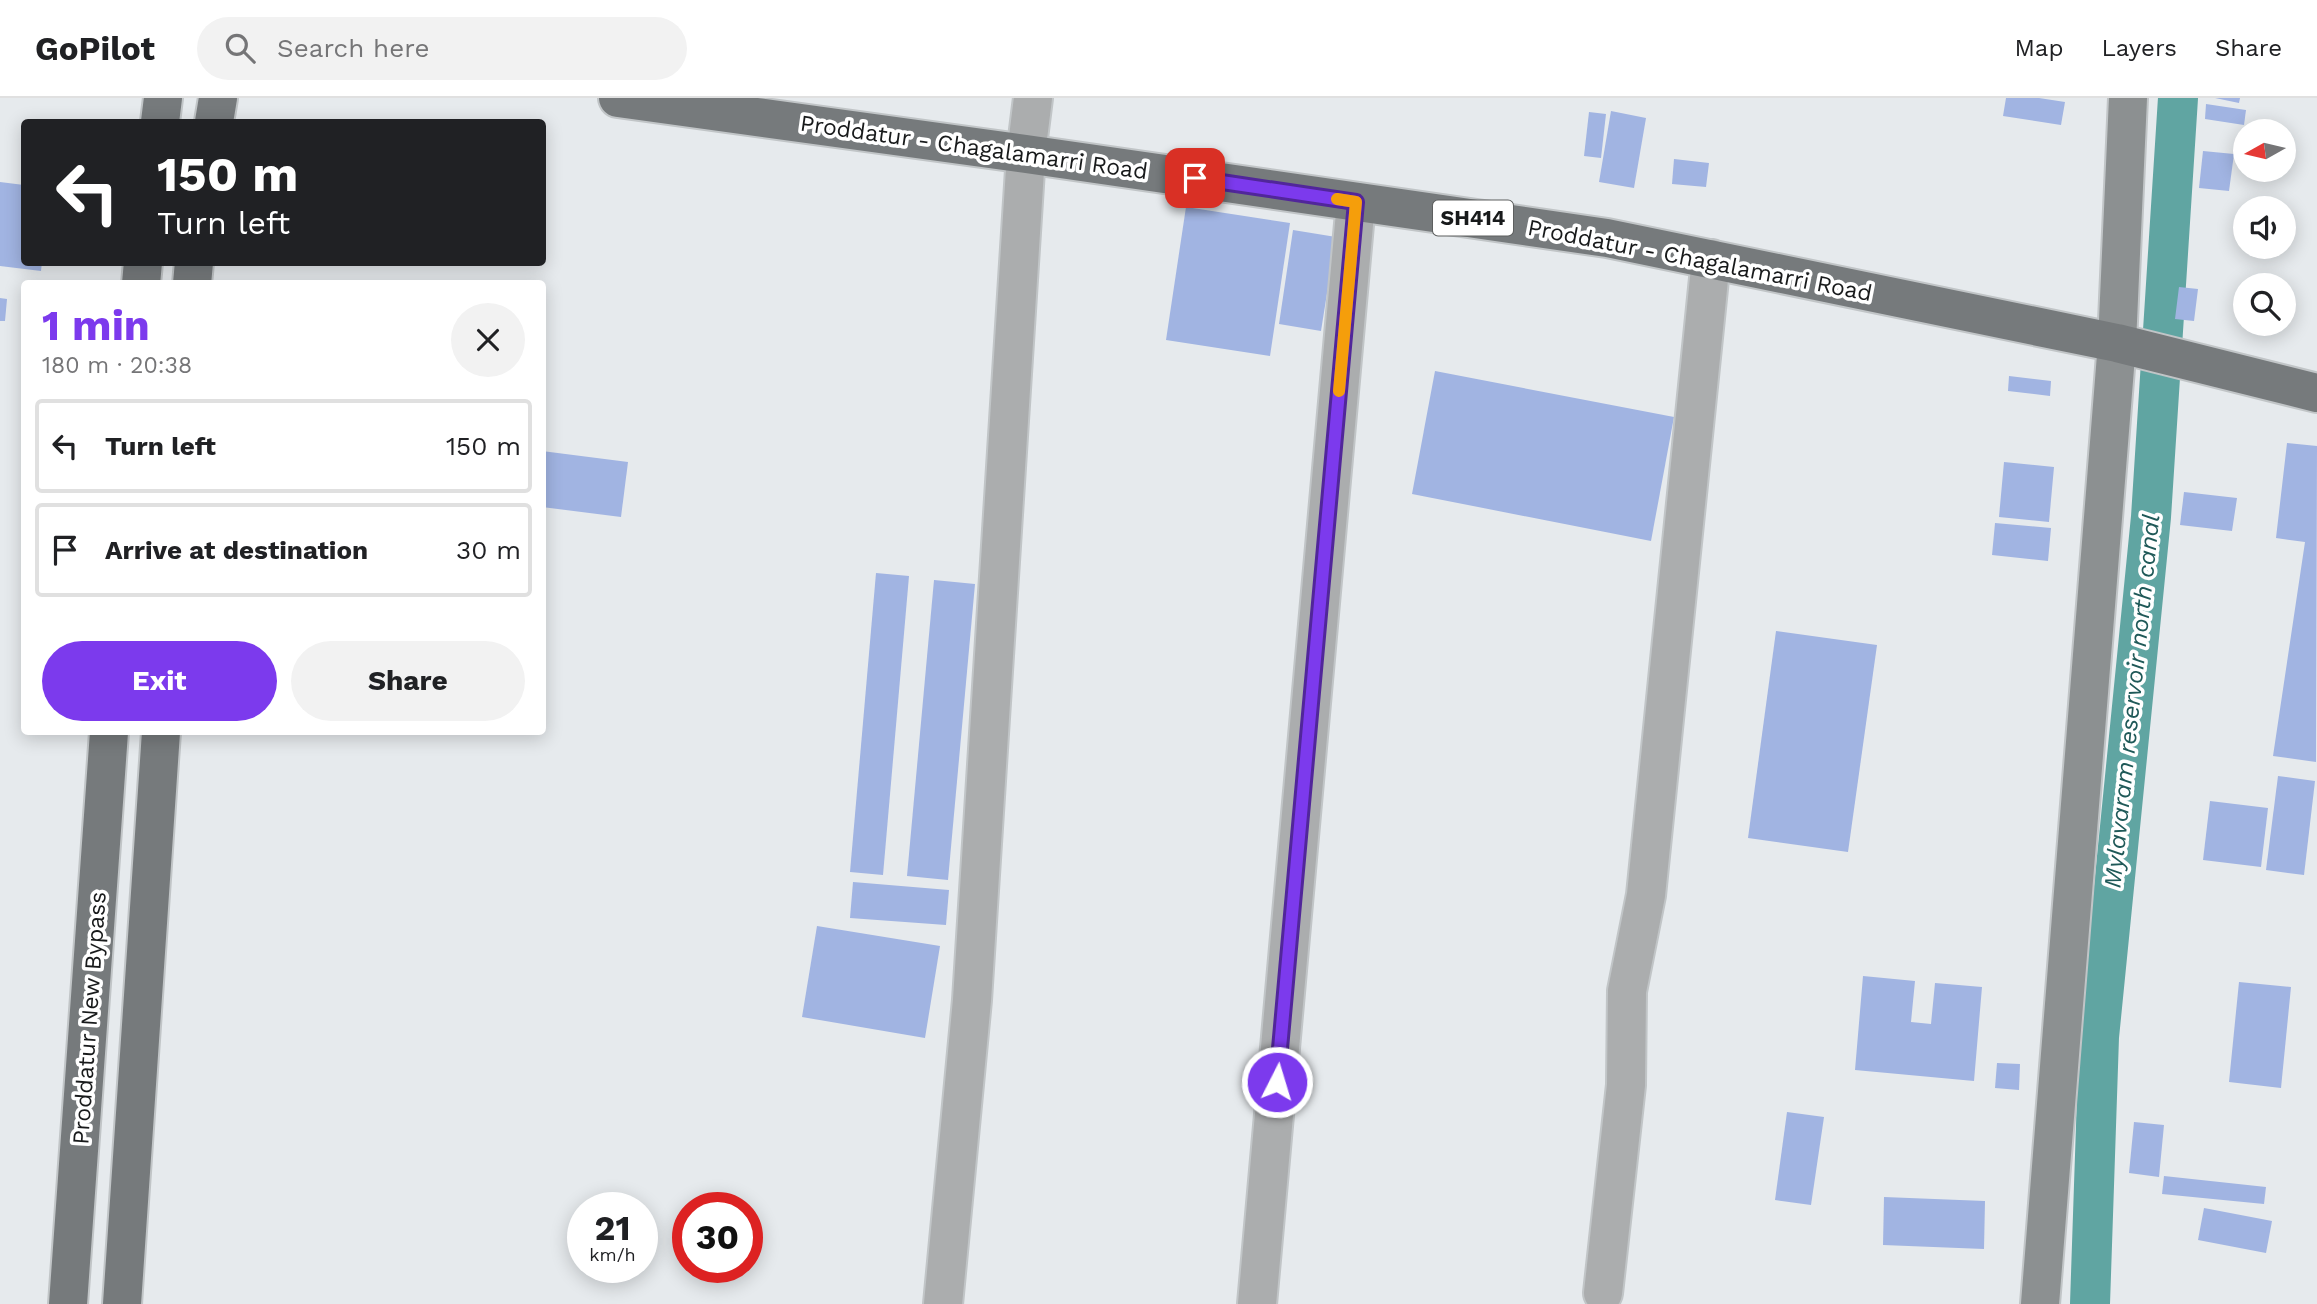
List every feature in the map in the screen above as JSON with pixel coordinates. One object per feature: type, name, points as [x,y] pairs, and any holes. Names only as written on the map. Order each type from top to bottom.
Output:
[{"type":"main road","points":[[160,119],[163,98]]},
{"type":"main road","points":[[214,119],[218,98]]},
{"type":"main road","name":"Proddatur - Chagalamarri Road","points":[[618,98],[1607,238],[2117,343],[2317,393]]},
{"type":"main road","points":[[2040,1304],[2117,343],[2128,98]]},
{"type":"main road","name":"Proddatur New Bypass","points":[[68,1304],[109,735]]},
{"type":"main road","points":[[122,1304],[161,735]]},
{"type":"street","points":[[943,1304],[972,1000],[1026,154],[1033,98]]},
{"type":"street","points":[[1256,1304],[1356,202]]},
{"type":"street","points":[[1603,1293],[1626,1085],[1627,992],[1646,895],[1711,259]]},
{"type":"building","points":[[2006,98],[2039,98],[2065,102],[2061,125],[2003,116]]},
{"type":"building","points":[[2215,98],[2240,98],[2239,103]]},
{"type":"building","points":[[2206,104],[2246,110],[2245,119],[2233,119],[2233,123],[2205,119]]},
{"type":"building","points":[[1611,111],[1646,118],[1634,188],[1599,182]]},
{"type":"building","points":[[1589,112],[1606,114],[1601,158],[1584,156]]},
{"type":"building","points":[[2203,151],[2233,154],[2229,191],[2199,188]]},
{"type":"building","points":[[1674,159],[1709,163],[1706,187],[1672,184]]},
{"type":"building","points":[[0,182],[21,185],[21,266],[42,266],[41,271],[0,266]]},
{"type":"building","points":[[1186,207],[1290,223],[1270,356],[1166,340]]},
{"type":"building","points":[[1293,230],[1336,237],[1321,331],[1279,324]]},
{"type":"building","points":[[2179,287],[2198,289],[2194,321],[2175,319]]},
{"type":"building","points":[[0,298],[7,299],[5,321],[0,321]]},
{"type":"building","points":[[1435,371],[1674,417],[1651,541],[1412,494]]},
{"type":"building","points":[[2009,376],[2051,381],[2050,396],[2008,391]]},
{"type":"building","points":[[2287,443],[2317,446],[2316,762],[2273,756],[2305,542],[2276,538]]},
{"type":"building","points":[[546,452],[628,462],[621,517],[546,508]]},
{"type":"building","points":[[2004,462],[2054,467],[2049,522],[1999,517]]},
{"type":"building","points":[[2184,492],[2237,498],[2232,531],[2180,525]]},
{"type":"building","points":[[1995,523],[2051,528],[2048,561],[1992,555]]},
{"type":"building","points":[[876,573],[909,576],[883,875],[850,872]]},
{"type":"building","points":[[934,580],[975,584],[948,880],[907,876]]},
{"type":"building","points":[[1776,631],[1877,645],[1848,852],[1748,838]]},
{"type":"building","points":[[2278,776],[2315,781],[2304,875],[2266,870]]},
{"type":"building","points":[[2210,801],[2268,808],[2261,867],[2203,860]]},
{"type":"building","points":[[853,882],[949,890],[946,925],[850,918]]},
{"type":"building","points":[[817,926],[940,946],[925,1038],[802,1017]]},
{"type":"building","points":[[1863,976],[1915,981],[1911,1022],[1931,1024],[1935,983],[1982,987],[1974,1081],[1855,1070]]},
{"type":"building","points":[[2239,982],[2291,987],[2281,1088],[2229,1082]]},
{"type":"building","points":[[1997,1063],[2020,1064],[2019,1090],[1995,1088]]},
{"type":"building","points":[[1787,1112],[1824,1117],[1811,1205],[1775,1200]]},
{"type":"building","points":[[2134,1122],[2164,1125],[2159,1177],[2129,1173]]},
{"type":"building","points":[[2164,1176],[2266,1187],[2264,1204],[2162,1194]]},
{"type":"building","points":[[1884,1197],[1985,1201],[1984,1249],[1883,1245]]},
{"type":"building","points":[[2204,1208],[2272,1221],[2266,1253],[2198,1240]]},
{"type":"waterway","name":"Mylavaram reservoir north canal","points":[[2090,1304],[2099,1037],[2151,517],[2178,98]]},
{"type":"slow traffic","points":[[1337,199],[1356,202],[1339,391]]},
{"type":"route","points":[[1195,178],[1356,202],[1277,1082]]}]
